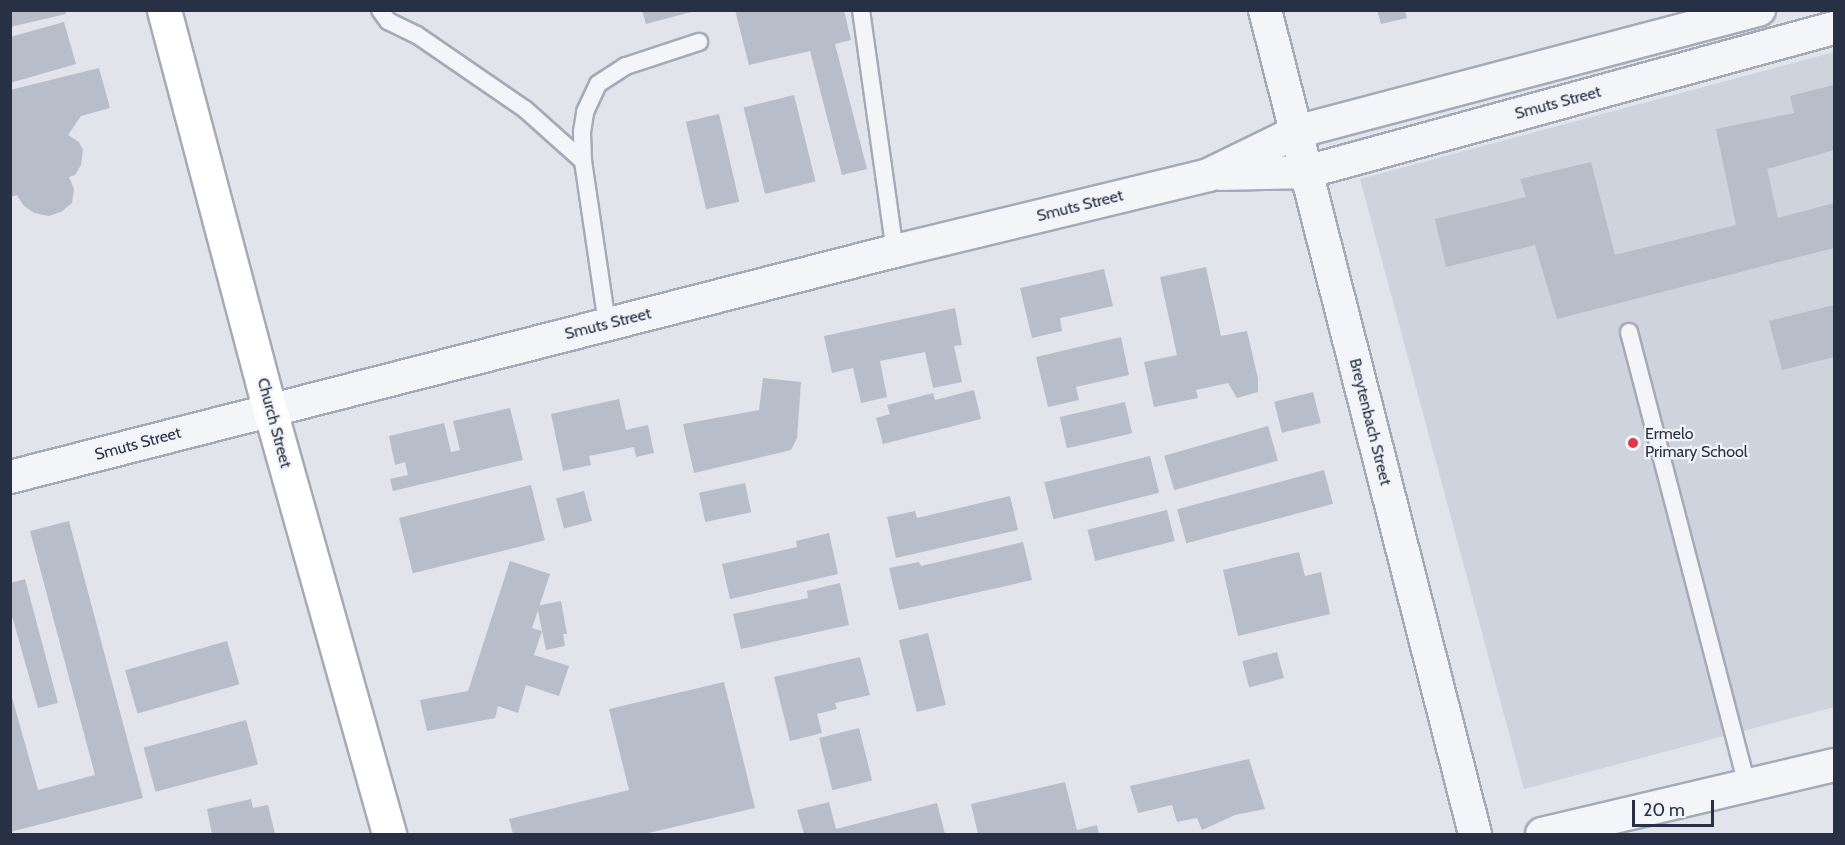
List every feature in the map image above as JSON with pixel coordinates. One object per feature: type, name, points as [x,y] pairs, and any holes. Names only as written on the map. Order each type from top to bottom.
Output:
[{"type":"highway","name":"Church Street","points":[[164,10],[270,410],[389,834]]},
{"type":"street","name":"Breytenbach Street","points":[[1265,10],[1475,834]]},
{"type":"street","name":"Smuts Street","points":[[1208,175],[1296,132],[1759,10]]},
{"type":"street","name":"Smuts Street","points":[[10,477],[895,251],[1208,175],[1306,172],[1834,28]]},
{"type":"street","points":[[1542,834],[1748,788],[1834,765]]},
{"type":"lane","points":[[380,10],[388,21],[417,35],[526,110],[583,161]]},
{"type":"lane","points":[[861,10],[895,251]]},
{"type":"lane","points":[[607,324],[583,161],[584,122],[598,84],[626,66],[699,42]]},
{"type":"lane","points":[[1629,332],[1748,788]]},
{"type":"shaded area","name":"Ermelo Primary School","points":[[1834,52],[1834,707],[1524,789],[1360,179]]},
{"type":"building","points":[[10,10],[65,10],[66,14],[10,27]]},
{"type":"building","points":[[642,10],[695,10],[695,11],[646,24]]},
{"type":"building","points":[[735,10],[844,10],[851,40],[835,44],[867,169],[842,175],[810,51],[749,65]]},
{"type":"building","points":[[1377,10],[1405,10],[1407,18],[1381,24]]},
{"type":"building","points":[[64,22],[76,64],[10,83],[10,37]]},
{"type":"building","points":[[99,68],[110,108],[81,116],[68,135],[79,142],[83,150],[81,165],[75,175],[69,177],[74,189],[72,203],[61,212],[49,216],[34,213],[23,205],[17,195],[10,197],[10,90]]},
{"type":"building","points":[[1834,85],[1834,150],[1767,169],[1778,218],[1834,203],[1834,248],[1557,319],[1535,245],[1446,267],[1435,219],[1526,197],[1520,179],[1591,162],[1615,255],[1736,225],[1716,129],[1794,113],[1790,96]]},
{"type":"building","points":[[794,95],[816,181],[765,194],[744,108]]},
{"type":"building","points":[[719,114],[739,202],[706,209],[686,122]]},
{"type":"building","points":[[1206,267],[1221,336],[1247,331],[1258,379],[1258,392],[1237,398],[1228,383],[1196,390],[1198,398],[1154,407],[1144,362],[1177,355],[1160,277]]},
{"type":"building","points":[[1104,269],[1113,306],[1060,318],[1062,331],[1032,338],[1020,288]]},
{"type":"building","points":[[1834,305],[1834,357],[1782,370],[1769,321]]},
{"type":"building","points":[[955,308],[962,345],[954,346],[962,382],[933,388],[925,352],[880,361],[887,397],[861,403],[853,368],[832,373],[824,336]]},
{"type":"building","points":[[1121,337],[1129,375],[1076,387],[1079,400],[1048,407],[1036,357]]},
{"type":"building","points":[[763,378],[801,382],[797,438],[791,450],[694,473],[683,424],[759,410]]},
{"type":"building","points":[[974,390],[981,419],[883,444],[876,418],[890,414],[887,405],[933,393],[935,400]]},
{"type":"building","points":[[1313,392],[1321,423],[1282,433],[1274,402]]},
{"type":"building","points":[[619,399],[626,430],[648,425],[654,453],[636,457],[634,447],[589,456],[591,465],[563,471],[551,414]]},
{"type":"building","points":[[1125,402],[1132,433],[1067,448],[1060,417]]},
{"type":"building","points":[[510,408],[523,460],[393,491],[390,479],[408,475],[405,462],[395,465],[389,436],[444,423],[451,452],[460,450],[453,421]]},
{"type":"building","points":[[1268,426],[1278,461],[1174,490],[1164,456]]},
{"type":"building","points":[[1150,456],[1159,493],[1053,519],[1044,482]]},
{"type":"building","points":[[1324,470],[1333,504],[1186,543],[1177,509]]},
{"type":"building","points":[[745,483],[751,512],[705,522],[699,493]]},
{"type":"building","points":[[531,485],[545,540],[413,573],[399,518]]},
{"type":"building","points":[[584,491],[592,521],[564,528],[556,499]]},
{"type":"building","points":[[1010,496],[1018,530],[896,558],[887,517],[915,511],[917,518]]},
{"type":"building","points":[[1167,510],[1175,541],[1095,561],[1087,530]]},
{"type":"building","points":[[69,521],[143,798],[10,832],[10,690],[38,790],[95,775],[30,531]]},
{"type":"building","points":[[829,533],[838,574],[730,599],[722,564],[797,547],[796,541]]},
{"type":"building","points":[[1023,542],[1032,580],[899,610],[889,568],[919,562],[921,566]]},
{"type":"building","points":[[1299,552],[1305,576],[1321,572],[1330,614],[1238,636],[1223,570]]},
{"type":"building","points":[[510,561],[550,574],[532,628],[542,631],[534,655],[569,666],[559,696],[526,685],[518,713],[498,706],[495,718],[427,731],[420,700],[468,691]]},
{"type":"building","points":[[25,579],[58,703],[38,708],[10,609],[10,583]]},
{"type":"building","points":[[840,583],[849,625],[741,649],[733,614],[808,598],[807,591]]},
{"type":"building","points":[[561,601],[567,634],[563,634],[565,646],[546,650],[537,606]]},
{"type":"building","points":[[928,633],[946,705],[917,712],[899,640]]},
{"type":"building","points":[[227,641],[239,684],[138,713],[125,670]]},
{"type":"building","points":[[1277,652],[1284,678],[1249,687],[1242,661]]},
{"type":"building","points":[[860,657],[870,695],[835,703],[837,709],[817,714],[822,733],[790,741],[774,677]]},
{"type":"building","points":[[724,682],[755,808],[644,834],[513,834],[509,819],[629,790],[609,709]]},
{"type":"building","points":[[246,720],[258,764],[156,792],[144,747]]},
{"type":"building","points":[[859,728],[872,780],[832,790],[819,738]]},
{"type":"building","points":[[1249,759],[1265,809],[1235,815],[1202,830],[1197,818],[1177,822],[1172,805],[1138,813],[1130,786]]},
{"type":"building","points":[[1065,782],[1077,830],[1097,825],[1099,834],[978,834],[971,804]]},
{"type":"building","points":[[251,799],[253,808],[268,805],[275,834],[212,834],[207,809]]},
{"type":"building","points":[[829,802],[836,829],[937,803],[945,834],[804,834],[797,810]]},
{"type":"place","name":"Ermelo Primary School","points":[[1633,443]]}]
